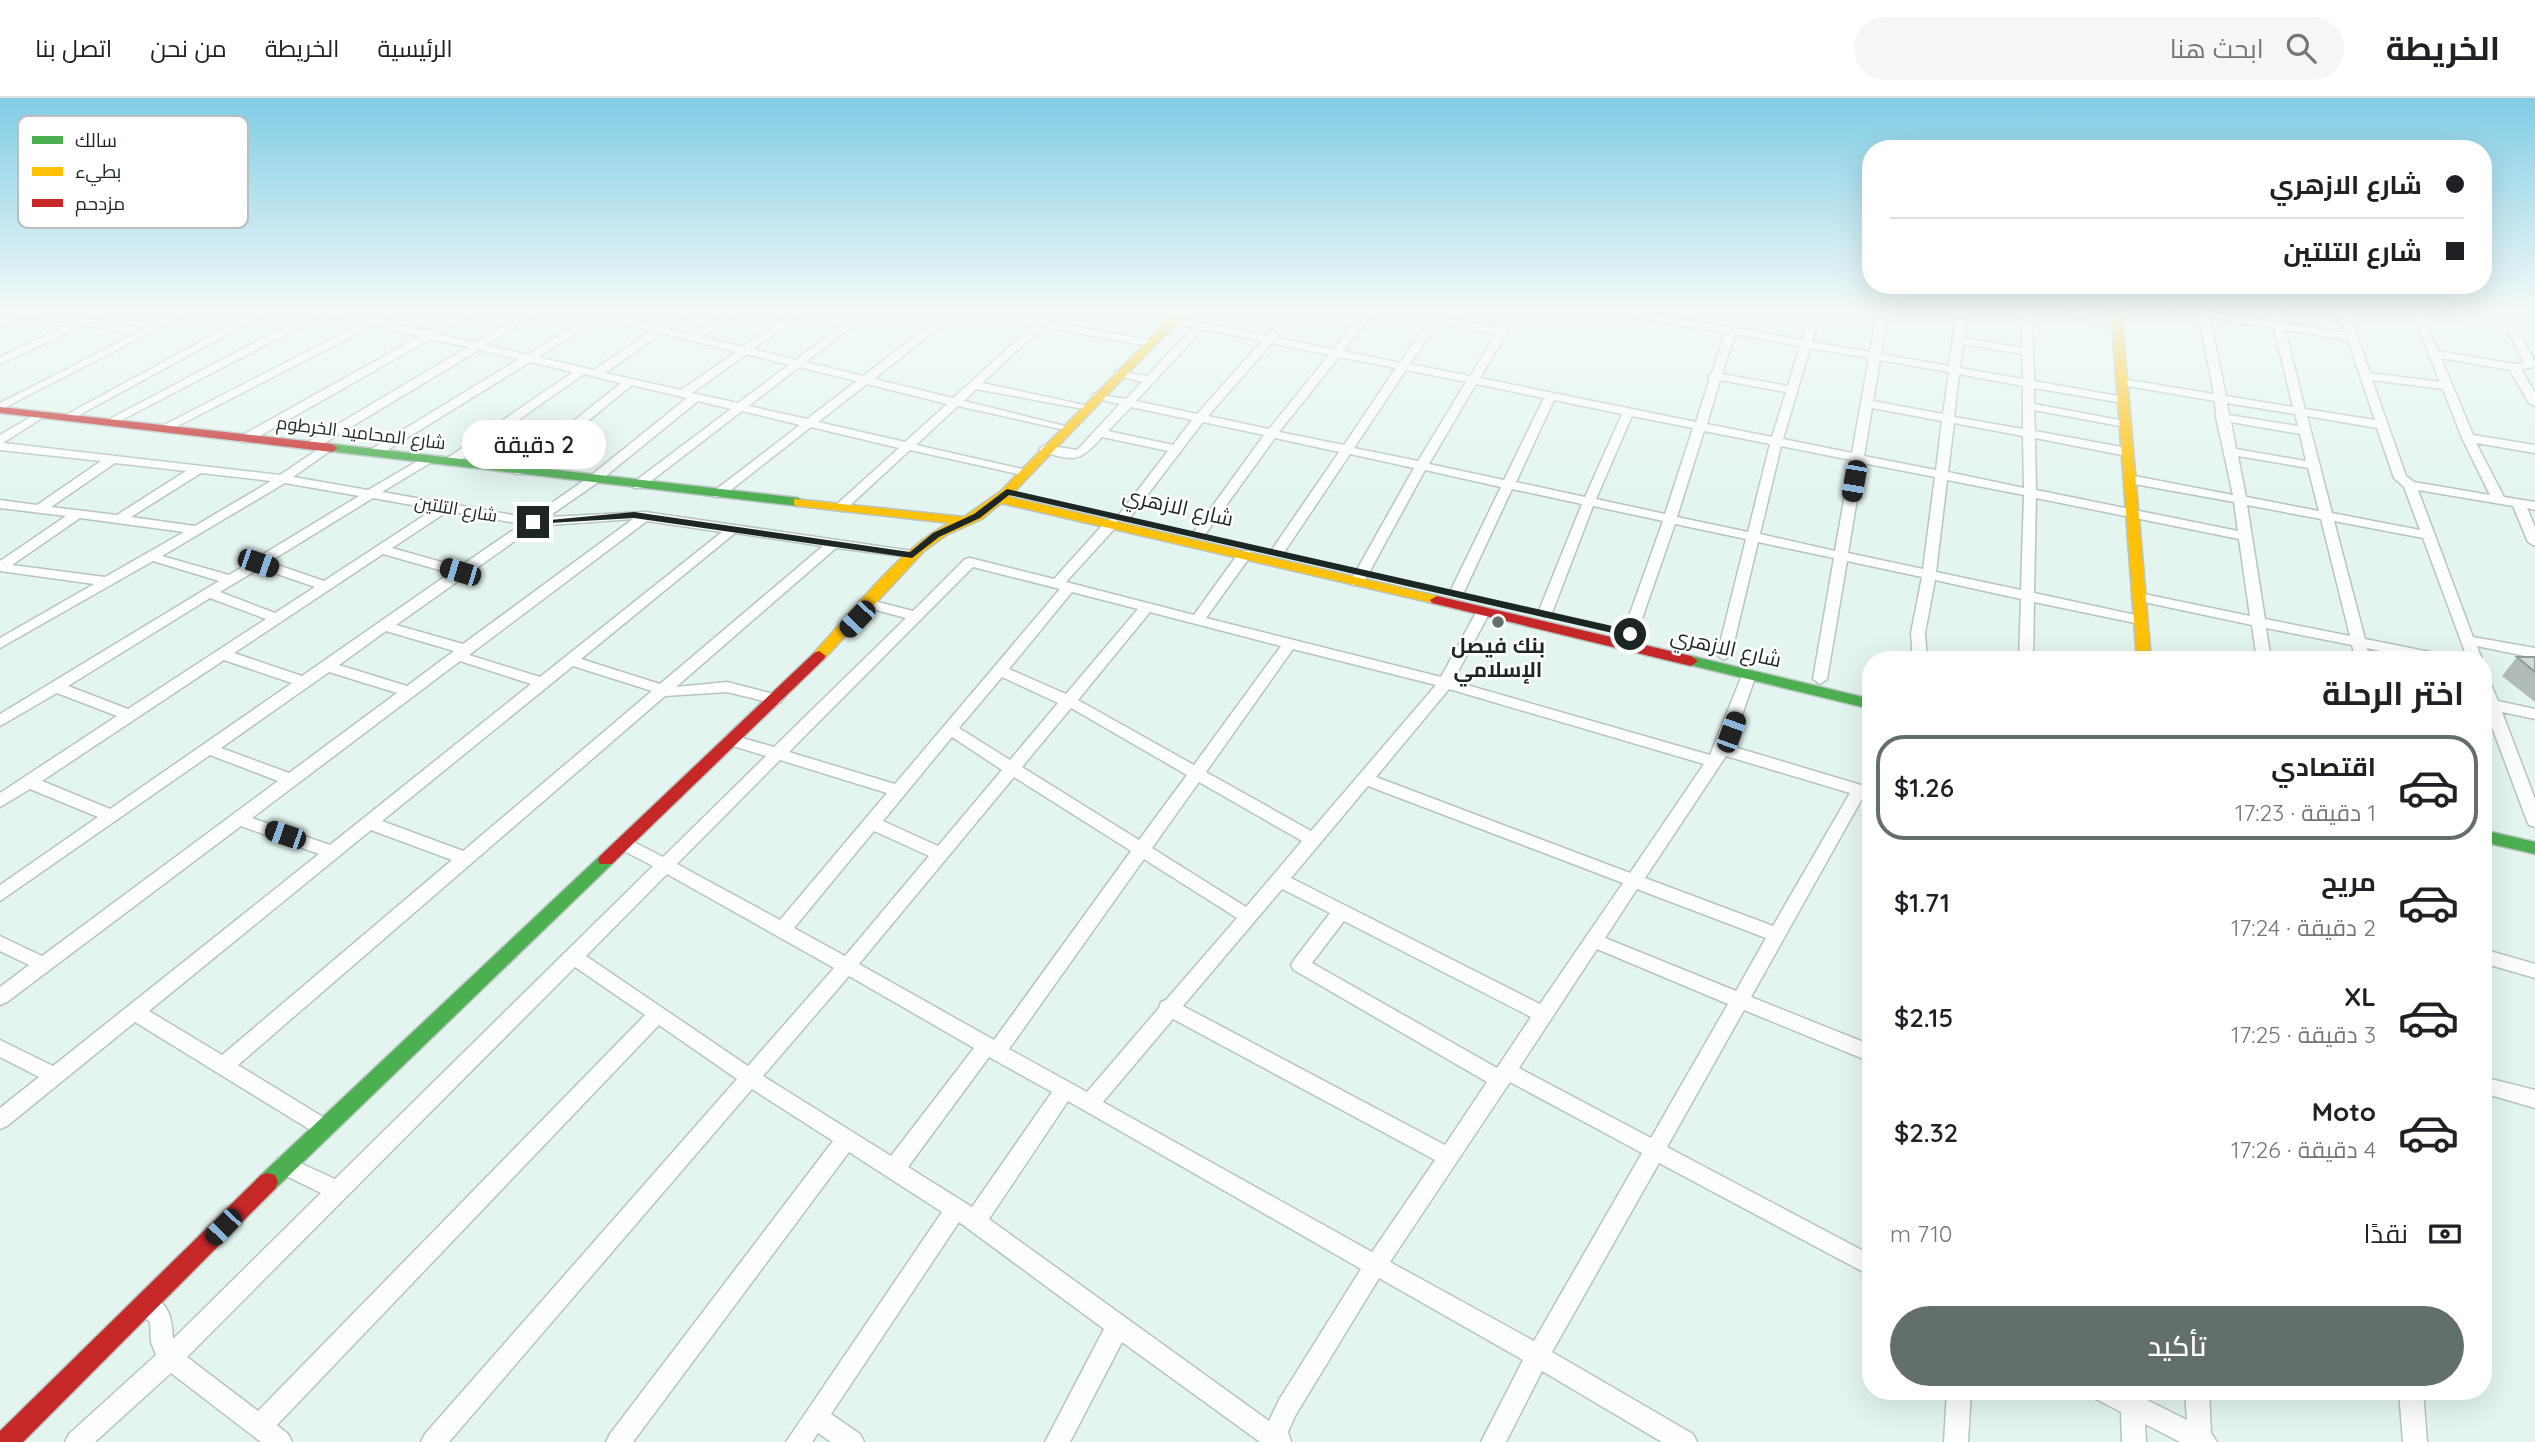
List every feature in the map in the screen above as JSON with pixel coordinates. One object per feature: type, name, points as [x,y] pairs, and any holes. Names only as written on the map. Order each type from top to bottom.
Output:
[{"type":"street","points":[[0,408],[69,372]]},
{"type":"street","points":[[68,417],[152,372]]},
{"type":"street","points":[[110,422],[205,372]]},
{"type":"street","points":[[164,429],[275,372]]},
{"type":"street","points":[[245,439],[364,372]]},
{"type":"street","points":[[0,644],[284,479],[319,447],[438,372]]},
{"type":"street","points":[[374,453],[506,372]]},
{"type":"street","points":[[450,462],[580,372]]},
{"type":"street","points":[[585,372],[1023,472]]},
{"type":"street","points":[[683,394],[714,372]]},
{"type":"street","points":[[638,485],[787,372]]},
{"type":"street","points":[[829,372],[1065,429]]},
{"type":"street","points":[[718,494],[875,372]]},
{"type":"street","points":[[841,507],[989,372]]},
{"type":"street","points":[[1045,449],[1077,455],[1157,372]]},
{"type":"street","points":[[783,929],[951,730],[1063,586],[1200,418],[1242,372]]},
{"type":"street","points":[[1199,533],[1320,372]]},
{"type":"street","points":[[1278,551],[1398,372]]},
{"type":"street","points":[[1435,372],[2245,536]]},
{"type":"street","points":[[1361,576],[1422,465],[1479,372]]},
{"type":"street","points":[[1630,634],[1670,519],[1716,372]]},
{"type":"street","points":[[1724,655],[1777,440],[1798,372]]},
{"type":"street","points":[[1820,679],[1874,372]]},
{"type":"street","points":[[1919,651],[1918,633],[1929,574],[1952,372]]},
{"type":"street","points":[[1956,372],[2123,400]]},
{"type":"street","points":[[2026,651],[2030,494],[2029,372]]},
{"type":"street","points":[[2121,372],[2143,651]]},
{"type":"street","points":[[2214,372],[2240,499],[2261,651]]},
{"type":"street","points":[[2289,372],[2311,465],[2361,651]]},
{"type":"street","points":[[2363,372],[2400,478],[2410,485],[2535,506]]},
{"type":"street","points":[[2443,372],[2468,438],[2499,500]]},
{"type":"street","points":[[2517,372],[2535,403]]},
{"type":"street","points":[[6,1442],[285,1165],[776,699],[870,604],[912,555],[936,535],[969,521],[1004,495],[1119,373],[1149,380]]},
{"type":"street","points":[[2364,375],[2449,387]]},
{"type":"street","points":[[1714,376],[1792,390]]},
{"type":"street","points":[[519,471],[629,382]]},
{"type":"street","points":[[2122,382],[2381,425]]},
{"type":"street","points":[[974,385],[1085,408]]},
{"type":"street","points":[[1457,592],[1551,395]]},
{"type":"street","points":[[1097,396],[2140,620]]},
{"type":"street","points":[[0,894],[593,480],[696,397]]},
{"type":"street","points":[[1868,404],[2127,452]]},
{"type":"street","points":[[2029,406],[2125,424]]},
{"type":"street","name":"شارع المحاميد الخرطوم","points":[[0,408],[593,480],[969,521]]},
{"type":"street","points":[[1545,613],[1588,501],[1629,410]]},
{"type":"street","points":[[0,440],[6,433],[41,414]]},
{"type":"street","points":[[2222,417],[2305,431]]},
{"type":"street","points":[[1100,433],[1175,449]]},
{"type":"street","points":[[2468,438],[2535,449]]},
{"type":"street","name":"شارع التلتين","points":[[0,446],[284,479],[533,522],[606,515],[645,516],[912,555]]},
{"type":"street","points":[[2230,451],[2311,465]]},
{"type":"street","points":[[39,509],[113,459]]},
{"type":"street","points":[[1,719],[426,460]]},
{"type":"street","points":[[120,519],[200,468]]},
{"type":"street","points":[[2129,479],[2428,535]]},
{"type":"street","points":[[2410,485],[2472,651]]},
{"type":"street","name":"شارع الازهري","points":[[1004,495],[1278,551],[1483,612],[1862,702]]},
{"type":"street","points":[[2518,503],[2535,542]]},
{"type":"street","points":[[0,504],[200,530]]},
{"type":"street","points":[[0,519],[20,506]]},
{"type":"street","points":[[0,801],[444,508]]},
{"type":"street","points":[[0,567],[78,514]]},
{"type":"street","points":[[0,997],[645,516]]},
{"type":"street","name":"شارع الازهري","points":[[1118,519],[1245,554],[1457,592],[1862,689]]},
{"type":"street","points":[[0,1120],[331,852],[573,661],[733,529]]},
{"type":"street","points":[[222,1067],[833,544]]},
{"type":"street","points":[[384,550],[460,572]]},
{"type":"street","points":[[1197,621],[1245,554]]},
{"type":"street","points":[[153,557],[232,580]]},
{"type":"street","points":[[77,1442],[170,1358],[970,562],[1862,791]]},
{"type":"street","points":[[258,563],[327,587]]},
{"type":"street","points":[[0,567],[110,582]]},
{"type":"street","points":[[209,593],[279,619]]},
{"type":"street","points":[[2138,597],[2402,651]]},
{"type":"street","points":[[870,604],[915,616]]},
{"type":"street","points":[[433,1442],[848,966],[1146,608]]},
{"type":"street","points":[[1090,1103],[1168,1007],[1445,684],[1483,612]]},
{"type":"street","points":[[385,626],[545,683]]},
{"type":"street","points":[[2468,640],[2535,653]]},
{"type":"street","points":[[894,1169],[992,1048],[1140,851],[1289,645]]},
{"type":"street","points":[[224,655],[305,682]]},
{"type":"street","points":[[573,661],[680,693],[727,687],[776,699]]},
{"type":"street","points":[[327,666],[410,692]]},
{"type":"street","points":[[999,670],[1069,701],[1312,839]]},
{"type":"street","points":[[574,957],[751,1078],[965,1215],[1276,1440],[1317,1357],[1375,1266],[1718,756],[1749,675]]},
{"type":"street","points":[[57,687],[131,716]]},
{"type":"street","points":[[2492,705],[2535,714]]},
{"type":"street","points":[[2492,705],[2535,821]]},
{"type":"street","points":[[951,730],[1247,916]]},
{"type":"street","points":[[732,740],[899,791]]},
{"type":"street","points":[[209,748],[291,780]]},
{"type":"street","points":[[1365,779],[1777,935]]},
{"type":"street","points":[[29,782],[111,816]]},
{"type":"street","points":[[1493,1442],[1537,1357],[1738,1001],[1862,797]]},
{"type":"street","points":[[238,819],[331,852]]},
{"type":"street","points":[[369,823],[467,859]]},
{"type":"street","points":[[872,823],[940,854]]},
{"type":"street","points":[[2492,838],[2535,848]]},
{"type":"street","points":[[624,844],[783,929],[1683,1442]]},
{"type":"street","points":[[2492,852],[2535,862]]},
{"type":"street","points":[[1278,879],[1544,1015]]},
{"type":"street","points":[[1341,912],[1300,965],[1504,1076],[1654,1151],[1862,1261]]},
{"type":"street","points":[[1595,940],[1862,1050]]},
{"type":"street","points":[[0,943],[43,964]]},
{"type":"street","points":[[2492,959],[2535,971]]},
{"type":"street","points":[[1168,1007],[1449,1157]]},
{"type":"street","points":[[135,1012],[324,1128]]},
{"type":"street","points":[[260,1426],[658,1014]]},
{"type":"street","points":[[0,1048],[55,1076]]},
{"type":"street","points":[[2492,1087],[2535,1099]]},
{"type":"street","points":[[798,1442],[965,1215],[1065,1089]]},
{"type":"street","points":[[618,1442],[846,1140]]},
{"type":"street","points":[[285,1165],[338,1191]]},
{"type":"street","points":[[146,1304],[161,1317],[162,1342],[170,1358],[280,1442]]},
{"type":"street","points":[[1057,1442],[1119,1324]]},
{"type":"street","points":[[1956,1442],[1958,1400]]},
{"type":"street","points":[[2120,1400],[2202,1441]]},
{"type":"street","points":[[2198,1400],[2202,1441]]},
{"type":"street","points":[[2412,1400],[2415,1442]]},
{"type":"street","points":[[2133,1407],[2134,1442]]},
{"type":"street","points":[[815,1418],[852,1442]]},
{"type":"building","points":[[2517,657],[2535,657],[2535,672]]},
{"type":"traffic: fast","points":[[332,448],[798,502]]},
{"type":"traffic: fast","points":[[1691,661],[1862,702]]},
{"type":"traffic: fast","points":[[2492,838],[2535,848]]},
{"type":"traffic: fast","points":[[268,1182],[606,860]]},
{"type":"traffic: slow","points":[[819,656],[919,548],[941,532],[977,516],[1004,495],[1124,372]]},
{"type":"traffic: slow","points":[[2121,372],[2143,651]]},
{"type":"traffic: slow","points":[[1000,499],[1437,600]]},
{"type":"traffic: slow","points":[[798,502],[966,521]]},
{"type":"traffic: jam","points":[[0,410],[332,448]]},
{"type":"traffic: jam","points":[[1437,600],[1691,661]]},
{"type":"traffic: jam","points":[[606,860],[819,656]]},
{"type":"traffic: jam","points":[[6,1442],[268,1182]]},
{"type":"place","name":"بنك فيصل الإسلامي","points":[[1498,622]]},
{"type":"route","points":[[533,522],[634,515],[912,555],[936,535],[977,516],[1007,492],[1278,551],[1630,634]]}]
